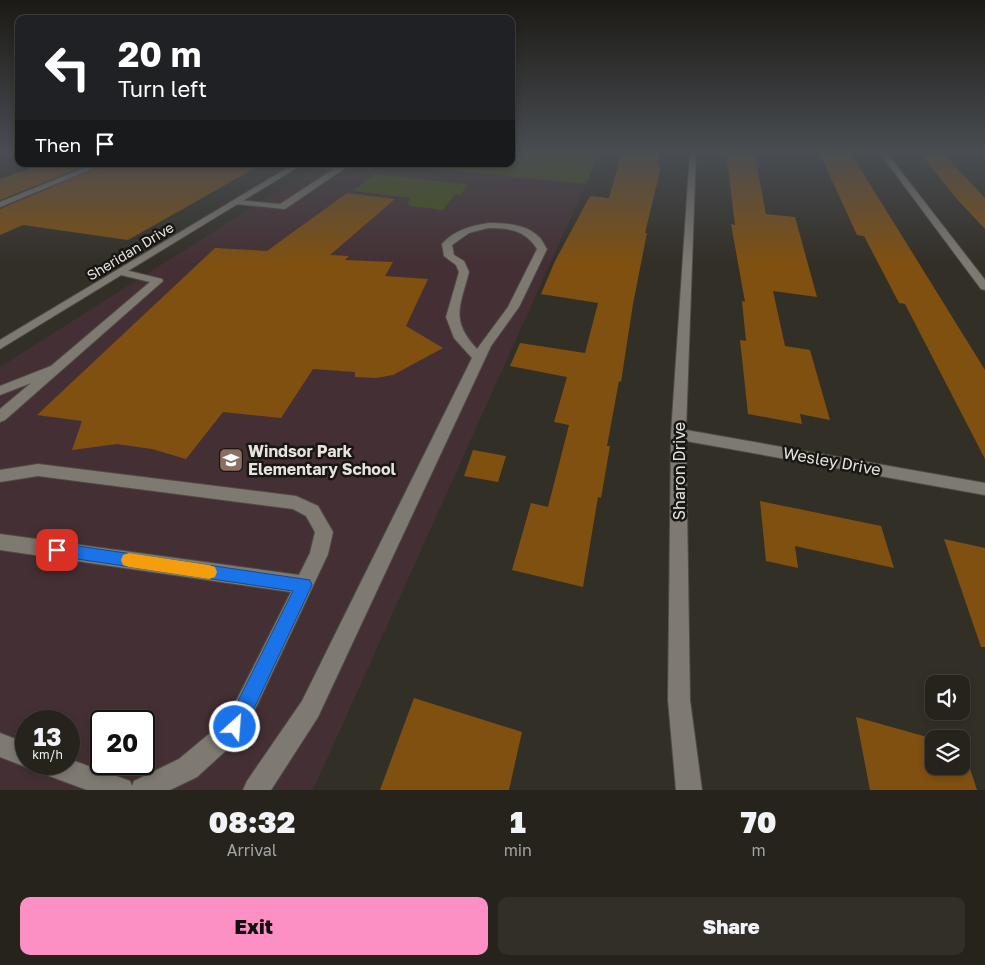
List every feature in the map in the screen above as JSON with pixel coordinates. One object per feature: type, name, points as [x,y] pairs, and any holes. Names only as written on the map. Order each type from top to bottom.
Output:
[{"type":"street","points":[[0,205],[39,189]]},
{"type":"street","name":"Sheridan Drive","points":[[0,345],[258,189]]},
{"type":"street","points":[[236,202],[282,207],[309,189]]},
{"type":"street","name":"Sharon Drive","points":[[689,790],[679,700],[678,434],[691,189]]},
{"type":"street","points":[[910,189],[985,287]]},
{"type":"street","points":[[256,790],[310,709],[485,346],[513,307],[542,249],[535,237],[519,230],[502,226],[476,227],[456,234],[447,244],[449,256],[460,263],[464,272],[452,317],[460,338],[479,358]]},
{"type":"street","points":[[0,417],[158,281],[121,272]]},
{"type":"street","points":[[0,392],[62,364]]},
{"type":"street","name":"Wesley Drive","points":[[678,434],[985,489]]},
{"type":"street","points":[[0,476],[38,470],[296,503],[312,511],[324,532],[319,554],[235,727],[188,768],[143,790]]},
{"type":"street","points":[[0,542],[304,585]]},
{"type":"street","points":[[0,745],[15,751]]},
{"type":"street","points":[[80,775],[121,790]]},
{"type":"shaded area","name":"Windsor Park Elementary School","points":[[281,189],[584,189],[313,790],[0,790],[0,367]]},
{"type":"green space","points":[[356,189],[465,189],[460,195],[455,194],[443,210],[410,206],[407,204],[411,198],[353,191]]},
{"type":"building","points":[[0,189],[28,189],[0,200]]},
{"type":"building","points":[[47,189],[218,189],[128,240],[23,225],[0,235],[0,209]]},
{"type":"building","points":[[612,189],[656,189],[645,233],[647,233],[633,304],[621,382],[619,381],[607,446],[610,446],[601,498],[598,497],[583,587],[512,570],[531,503],[548,507],[569,425],[554,422],[567,377],[510,366],[520,343],[585,353],[598,303],[541,294],[555,261],[590,196],[609,198]]},
{"type":"building","points":[[731,189],[761,189],[766,214],[795,217],[817,297],[773,291],[785,346],[810,350],[830,420],[800,414],[802,424],[748,414],[740,340],[746,341],[742,301],[745,302],[731,224],[735,225]]},
{"type":"building","points":[[836,189],[873,189],[985,370],[985,459],[905,304],[899,303],[864,236],[857,235]]},
{"type":"building","points":[[949,189],[976,189],[985,198],[985,229]]},
{"type":"building","points":[[347,193],[395,199],[330,255],[349,256],[345,260],[393,262],[385,276],[428,279],[406,326],[443,348],[393,375],[376,378],[355,377],[355,372],[313,369],[281,418],[223,412],[186,459],[152,449],[117,444],[72,450],[82,421],[37,415],[215,248],[267,251]]},
{"type":"building","points":[[473,450],[506,456],[498,482],[464,476]]},
{"type":"building","points":[[760,501],[881,526],[894,568],[795,546],[798,568],[766,561]]},
{"type":"building","points":[[944,539],[985,548],[985,647],[981,647]]},
{"type":"building","points":[[414,698],[522,732],[509,790],[380,790]]},
{"type":"building","points":[[856,717],[925,736],[925,775],[970,775],[970,768],[977,790],[870,790]]},
{"type":"slow traffic","points":[[129,560],[209,572]]},
{"type":"place","name":"Windsor Park Elementary School","points":[[231,460]]},
{"type":"route","points":[[57,550],[304,585],[235,727]]}]
